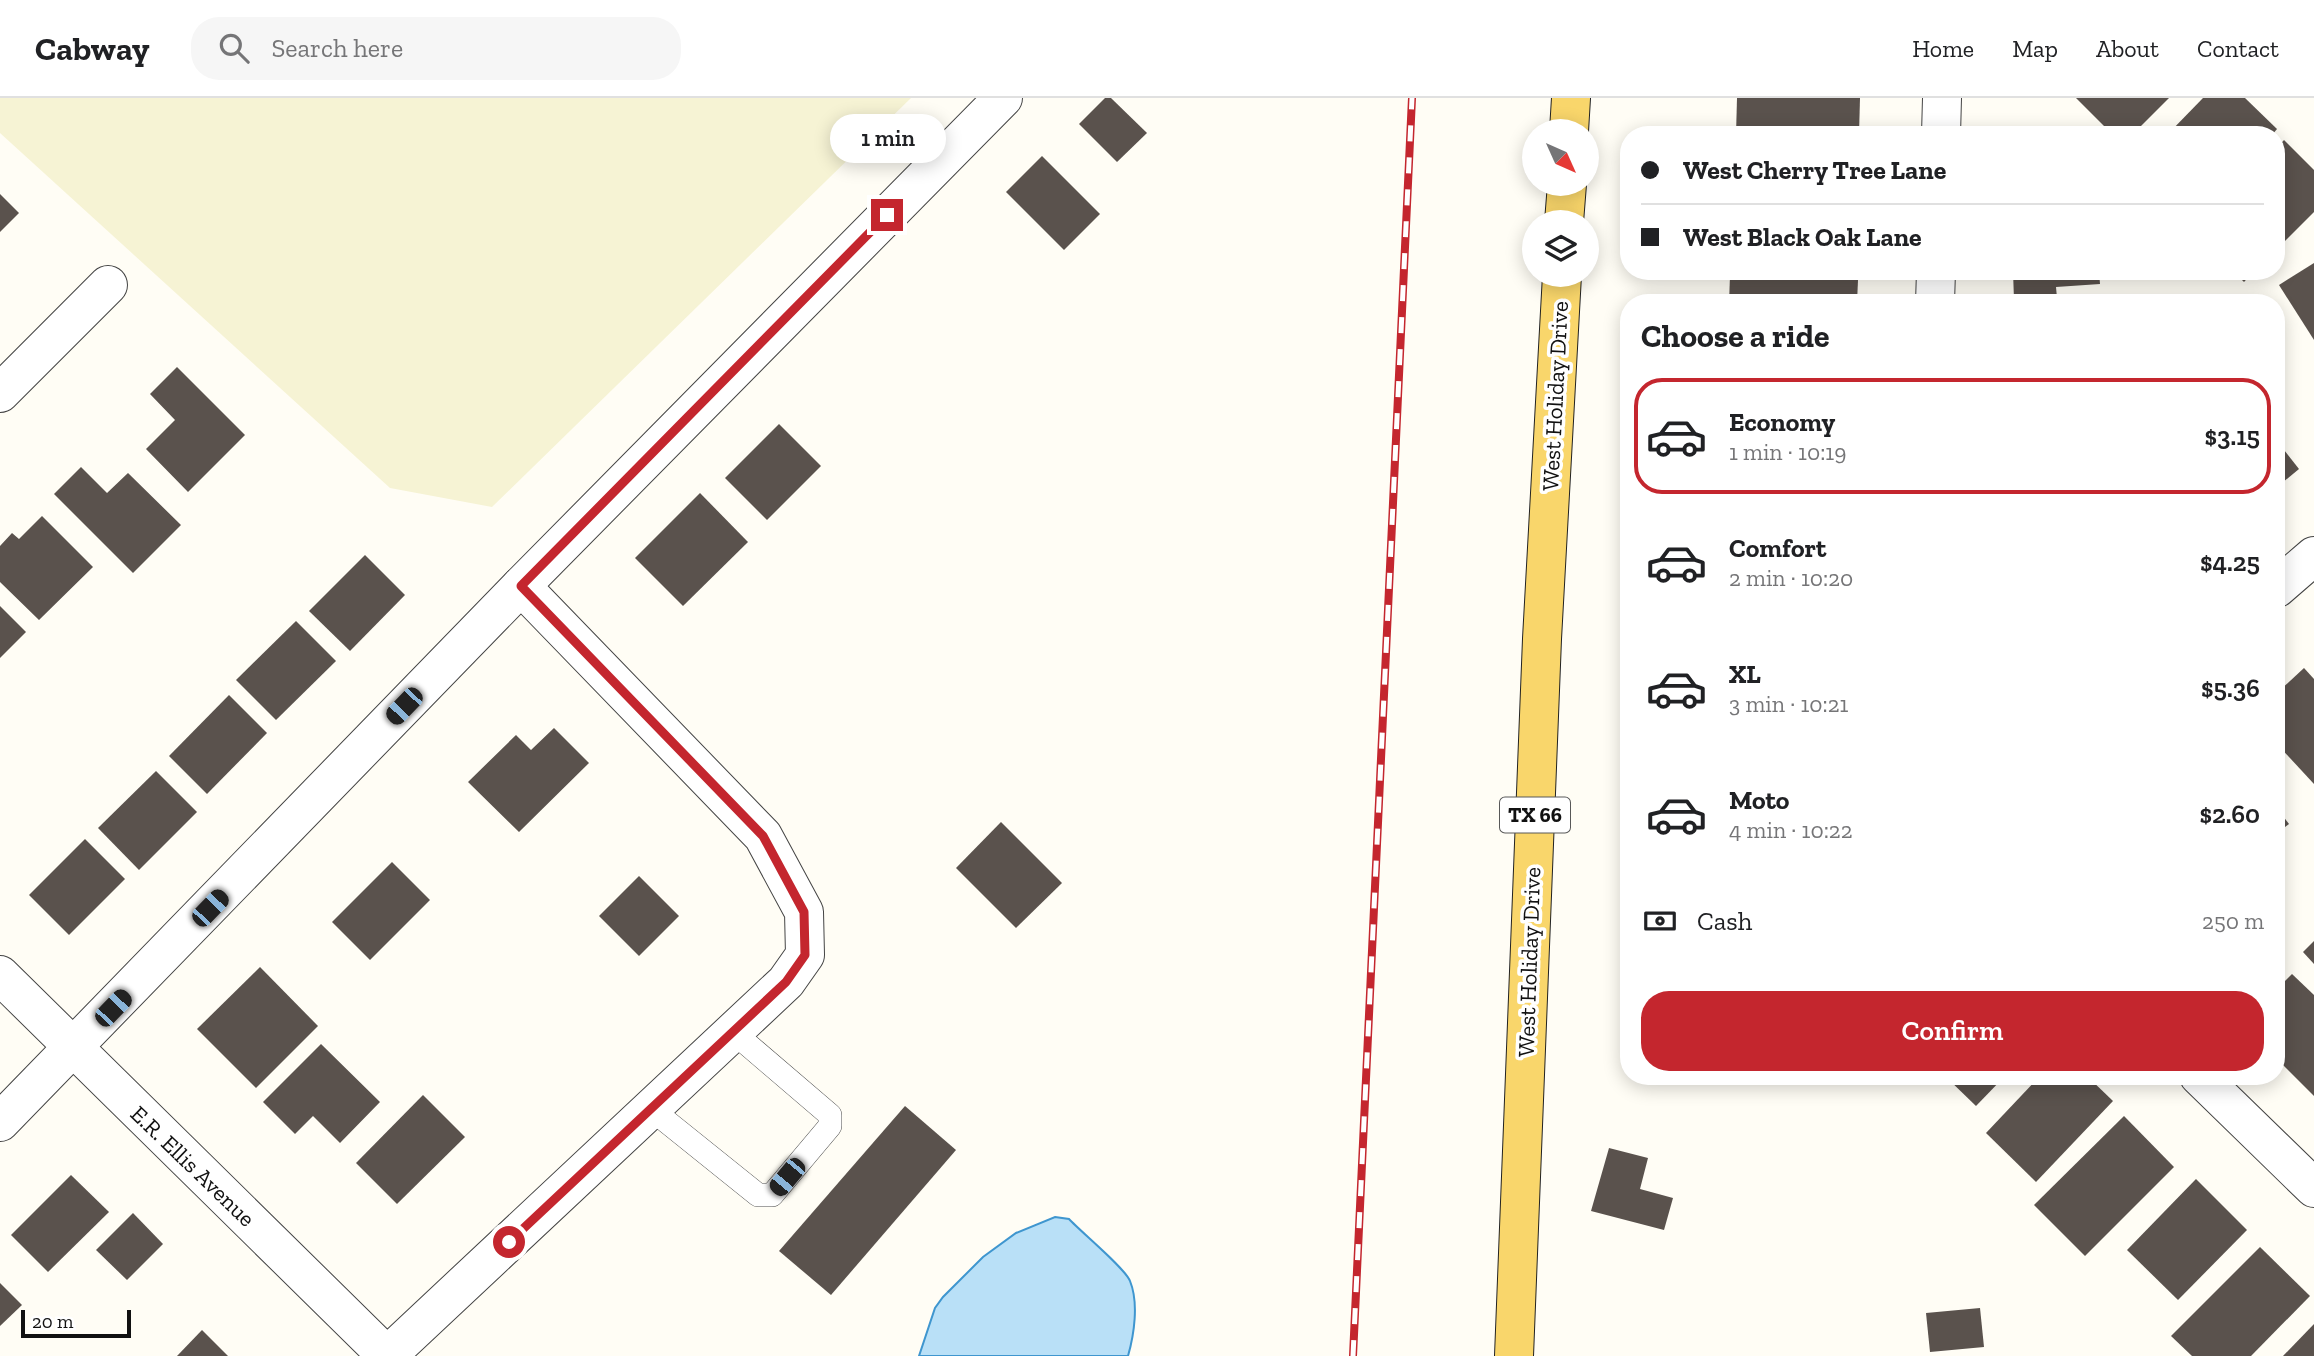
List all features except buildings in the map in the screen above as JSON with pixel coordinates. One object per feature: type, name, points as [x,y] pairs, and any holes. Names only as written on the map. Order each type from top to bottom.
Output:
[{"type":"main road","points":[[1570,119],[1571,98]]},
{"type":"main road","name":"West Holiday Drive","points":[[1514,1356],[1542,639],[1561,287]]},
{"type":"street","points":[[0,1122],[521,586],[1003,98]]},
{"type":"street","points":[[1941,126],[1942,98]]},
{"type":"street","points":[[0,393],[108,285]]},
{"type":"street","points":[[2285,582],[2314,556]]},
{"type":"street","points":[[387,1356],[786,982],[805,955],[804,912],[763,836],[521,586]]},
{"type":"street","name":"E.R. Ellis Avenue","points":[[0,975],[387,1356]]},
{"type":"street","points":[[2208,1085],[2314,1188]]},
{"type":"lane","points":[[651,1108],[758,1195],[772,1195],[830,1126],[830,1115],[733,1032]]},
{"type":"shaded area","points":[[0,98],[911,98],[492,507],[390,488],[0,133]]},
{"type":"water","points":[[1055,1217],[1069,1219],[1112,1259],[1130,1281],[1135,1309],[1128,1356],[919,1356],[935,1308],[943,1297],[983,1257],[1016,1233]]},
{"type":"railway","points":[[1353,1356],[1412,98]]},
{"type":"route","points":[[509,1242],[786,982],[805,955],[804,912],[763,836],[521,586],[887,215]]}]
